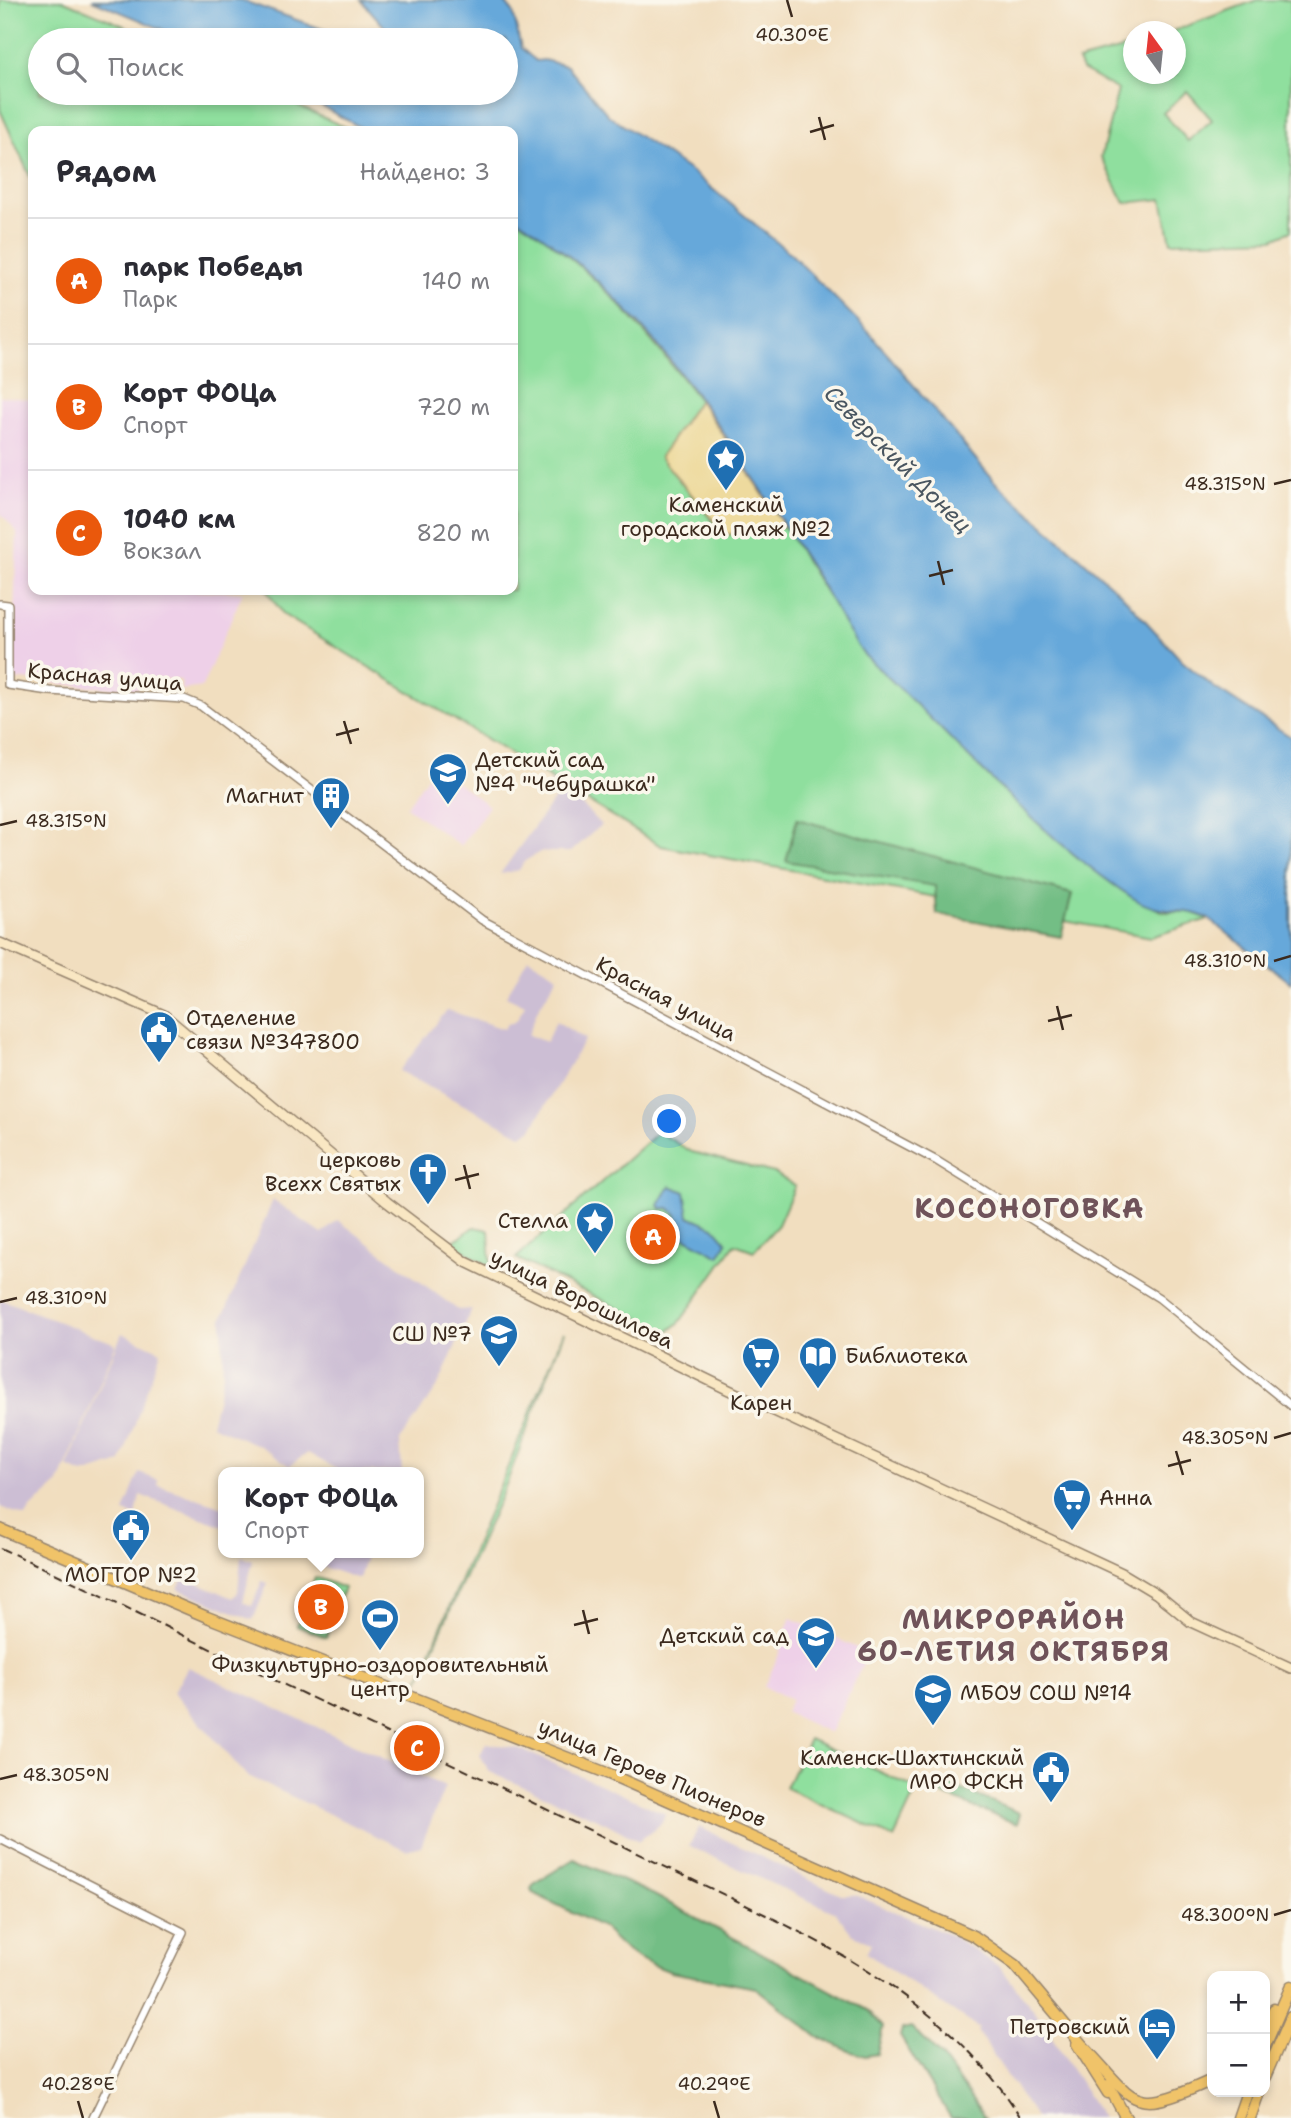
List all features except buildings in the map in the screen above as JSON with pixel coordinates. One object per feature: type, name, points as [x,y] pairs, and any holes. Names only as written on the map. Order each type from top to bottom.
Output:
[{"type":"main road","name":"улица Ворошилова","points":[[0,943],[164,1015],[387,1202],[466,1262],[729,1391],[1122,1573],[1157,1594],[1192,1622],[1291,1668]]},
{"type":"main road","name":"улица Героев Пионеров","points":[[0,1529],[207,1617],[609,1774],[974,1936],[1015,1965],[1082,2048]]},
{"type":"main road","points":[[1270,2018],[1291,1984]]},
{"type":"main road","points":[[1270,2034],[1291,1984]]},
{"type":"main road","points":[[1270,2065],[1291,2017]]},
{"type":"main road","points":[[1082,2048],[1123,2096],[1143,2107],[1169,2106],[1207,2083]]},
{"type":"main road","points":[[1082,2048],[1123,2118]]},
{"type":"main road","points":[[1082,2048],[1123,2118]]},
{"type":"main road","points":[[1238,2118],[1245,2097]]},
{"type":"main road","points":[[1250,2118],[1257,2097]]},
{"type":"street","name":"Красная улица","points":[[4,604],[8,685],[49,691],[184,699],[201,706],[482,920],[937,1161],[1159,1298],[1291,1406]]},
{"type":"street","points":[[0,1839],[183,1932],[93,2118]]},
{"type":"shaded area","points":[[0,396],[28,399],[28,595],[242,595],[202,687],[182,690],[181,680],[138,677],[138,691],[12,679],[17,532],[0,513]]},
{"type":"shaded area","name":"Детский сад №4 \"Чебурашка\"","points":[[435,766],[489,806],[461,846],[406,807]]},
{"type":"shaded area","points":[[552,781],[569,791],[601,825],[571,852],[540,852],[525,861],[519,870],[500,874],[555,798],[547,789]]},
{"type":"shaded area","points":[[528,958],[558,976],[537,1011],[528,1035],[546,1042],[556,1021],[585,1039],[531,1130],[521,1135],[399,1071],[447,1010],[504,1029],[507,1024],[516,1021],[525,1005],[506,996]]},
{"type":"shaded area","points":[[273,1200],[322,1234],[338,1220],[458,1310],[472,1309],[437,1388],[400,1440],[402,1467],[332,1467],[308,1453],[289,1466],[260,1446],[211,1425],[223,1376],[222,1319]]},
{"type":"shaded area","points":[[0,1299],[116,1344],[59,1483],[30,1509],[26,1517],[0,1507]]},
{"type":"shaded area","points":[[122,1333],[161,1351],[121,1462],[83,1474],[67,1467]]},
{"type":"shaded area","points":[[139,1473],[158,1480],[158,1485],[218,1505],[218,1524],[140,1495],[136,1516],[124,1512]]},
{"type":"shaded area","points":[[241,1558],[246,1558],[253,1561],[243,1602],[252,1606],[262,1581],[268,1583],[253,1620],[178,1589],[182,1580],[188,1582],[189,1579],[233,1598],[238,1592]]},
{"type":"shaded area","points":[[316,1558],[365,1558],[359,1579],[314,1564]]},
{"type":"shaded area","name":"Детский сад","points":[[791,1618],[868,1653],[830,1733],[785,1712],[791,1700],[764,1687],[781,1650],[777,1647]]},
{"type":"shaded area","points":[[188,1667],[445,1787],[421,1846],[406,1850],[246,1775],[173,1692]]},
{"type":"shaded area","points":[[486,1743],[518,1748],[666,1814],[662,1823],[639,1841],[606,1823],[490,1772],[480,1755]]},
{"type":"shaded area","points":[[699,1827],[841,1895],[855,1895],[952,1936],[1000,1967],[1042,2021],[1102,2118],[1036,2118],[977,2031],[979,2029],[866,1953],[871,1943],[852,1934],[836,1913],[689,1846]]},
{"type":"green space","points":[[0,0],[62,0],[129,28],[28,28],[28,105],[296,105],[342,126],[28,126],[28,172],[0,110]]},
{"type":"green space","points":[[1257,0],[1291,0],[1291,231],[1273,239],[1171,242],[1162,199],[1125,203],[1101,157],[1118,90],[1082,70],[1078,61],[1123,49],[1123,84],[1186,84],[1186,26]],"holes":[[[1187,91],[1212,120],[1188,141],[1163,113]]]},
{"type":"green space","points":[[518,219],[591,276],[658,348],[699,400],[660,457],[724,535],[785,527],[859,647],[990,778],[1076,856],[1132,897],[1164,912],[1190,912],[1209,919],[1151,937],[661,846],[284,615],[270,595],[518,595]]},
{"type":"green space","points":[[797,819],[1072,894],[1061,937],[937,914],[935,886],[786,861]]},
{"type":"green space","points":[[658,1132],[692,1152],[774,1173],[795,1186],[778,1225],[754,1251],[735,1244],[679,1323],[667,1332],[516,1258]]},
{"type":"green space","points":[[474,1227],[489,1230],[491,1267],[451,1243]]},
{"type":"green space","points":[[564,1332],[505,1487],[417,1685]]},
{"type":"green space","points":[[315,1577],[344,1588],[326,1637],[297,1626]]},
{"type":"green space","points":[[809,1739],[917,1789],[894,1838],[786,1788]]},
{"type":"green space","points":[[941,1781],[1020,1813],[1017,1824],[938,1793]]},
{"type":"green space","points":[[574,1859],[654,1895],[869,2011],[883,2027],[877,2054],[865,2056],[817,2036],[756,1988],[671,1972],[646,1962],[628,1952],[602,1927],[533,1893],[531,1889],[534,1884]]},
{"type":"green space","points":[[911,2027],[940,2055],[985,2118],[951,2118],[900,2036],[902,2029]]},
{"type":"sand","name":"Каменский городской пляж №2","points":[[699,400],[785,527],[725,535],[660,457]]},
{"type":"water","points":[[92,0],[241,0],[319,28],[159,28]]},
{"type":"water","points":[[361,0],[503,0],[513,12],[517,28],[386,28]]},
{"type":"water","name":"Северский Донец","points":[[518,34],[521,48],[536,61],[544,60],[567,66],[608,115],[692,172],[791,254],[868,331],[995,482],[1121,594],[1182,661],[1215,688],[1291,737],[1291,983],[1209,919],[1144,904],[1096,872],[1027,813],[864,655],[749,471],[682,375],[604,287],[561,249],[518,219],[518,126],[358,126],[319,105],[518,105]]},
{"type":"water","points":[[670,1186],[685,1192],[689,1216],[714,1227],[727,1242],[719,1256],[680,1235],[677,1217],[669,1208],[661,1209],[659,1205]]},
{"type":"railway","points":[[0,1548],[751,1907],[854,1962],[902,1994],[947,2030],[987,2071],[1021,2118]]},
{"type":"place","name":"Каменский городской пляж №2","points":[[726,492]]},
{"type":"place","name":"Детский сад №4 \"Чебурашка\"","points":[[448,806]]},
{"type":"place","name":"Магнит","points":[[331,830]]},
{"type":"place","name":"Отделение связи №347800","points":[[159,1064]]},
{"type":"place","name":"церковь Всехх Святых","points":[[428,1206]]},
{"type":"place","name":"парк Победы","points":[[653,1237]]},
{"type":"place","name":"Стелла","points":[[595,1255]]},
{"type":"place","name":"СШ №7","points":[[499,1368]]},
{"type":"place","name":"Карен","points":[[761,1390]]},
{"type":"place","name":"Библиотека","points":[[818,1390]]},
{"type":"place","name":"Анна","points":[[1072,1532]]},
{"type":"place","name":"МОГТОР №2","points":[[131,1562]]},
{"type":"place","name":"Корт ФОЦа","points":[[321,1607]]},
{"type":"place","name":"Физкультурно-оздоровительный центр","points":[[380,1652]]},
{"type":"place","name":"Детский сад","points":[[816,1670]]},
{"type":"place","name":"МБОУ СОШ №14","points":[[933,1727]]},
{"type":"place","name":"1040 км","points":[[417,1748]]},
{"type":"place","name":"Каменск-Шахтинский МРО ФСКН","points":[[1051,1804]]},
{"type":"place","name":"Петровский","points":[[1157,2061]]},
{"type":"district","name":"КОСОНОГОВКА","points":[[1030,1208]]},
{"type":"district","name":"МИКРОРАЙОН 60-ЛЕТИЯ ОКТЯБРЯ","points":[[1014,1635]]}]
